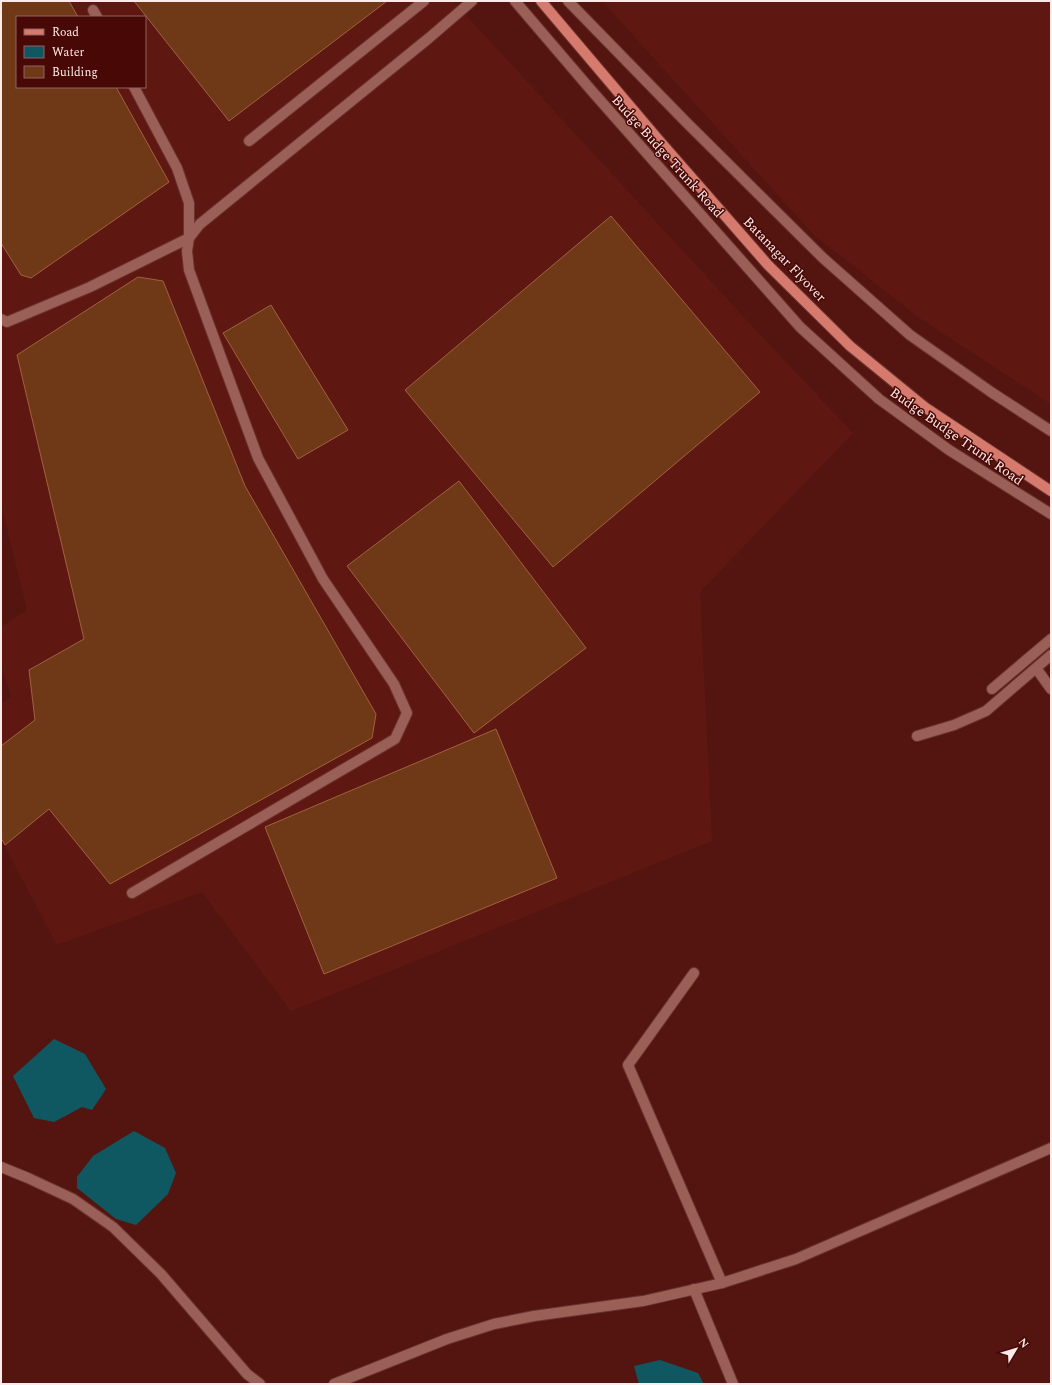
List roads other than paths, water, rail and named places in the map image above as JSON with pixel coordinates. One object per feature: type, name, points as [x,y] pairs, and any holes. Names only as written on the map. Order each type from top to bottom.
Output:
[{"type":"main road","name":"Batanagar Flyover","points":[[541,1],[657,138],[768,265],[850,346],[926,408],[1051,491]]},
{"type":"street","points":[[249,141],[424,1]]},
{"type":"street","points":[[1,319],[6,322],[90,288],[189,238],[200,224],[429,38],[472,1]]},
{"type":"street","name":"Budge Budge Trunk Road","points":[[515,1],[591,90],[800,326],[879,399],[949,450],[1051,514]]},
{"type":"street","points":[[568,1],[685,122],[823,258],[910,335],[991,392],[1051,431]]},
{"type":"street","points":[[132,893],[396,739],[407,713],[394,684],[323,579],[258,458],[189,270],[187,251],[189,238],[189,203],[177,168],[135,88]]},
{"type":"street","points":[[992,689],[1051,639]]},
{"type":"street","points":[[917,736],[954,725],[986,711],[1051,655]]},
{"type":"street","points":[[1036,668],[1051,689]]},
{"type":"street","points":[[694,973],[628,1065],[722,1283]]},
{"type":"street","points":[[334,1384],[447,1339],[494,1324],[534,1316],[643,1302],[722,1283],[796,1259],[1051,1148]]},
{"type":"street","points":[[1,1167],[28,1178],[73,1200],[112,1227],[161,1274],[247,1374],[260,1384]]},
{"type":"street","points":[[694,1290],[733,1384]]},
{"type":"water","points":[[54,1039],[85,1054],[106,1089],[92,1110],[82,1107],[54,1122],[34,1118],[13,1076]]},
{"type":"water","points":[[134,1131],[165,1148],[176,1173],[168,1194],[136,1225],[116,1219],[77,1188],[77,1177],[93,1156]]},
{"type":"water","points":[[660,1360],[698,1373],[704,1384],[639,1384],[634,1366]]}]
